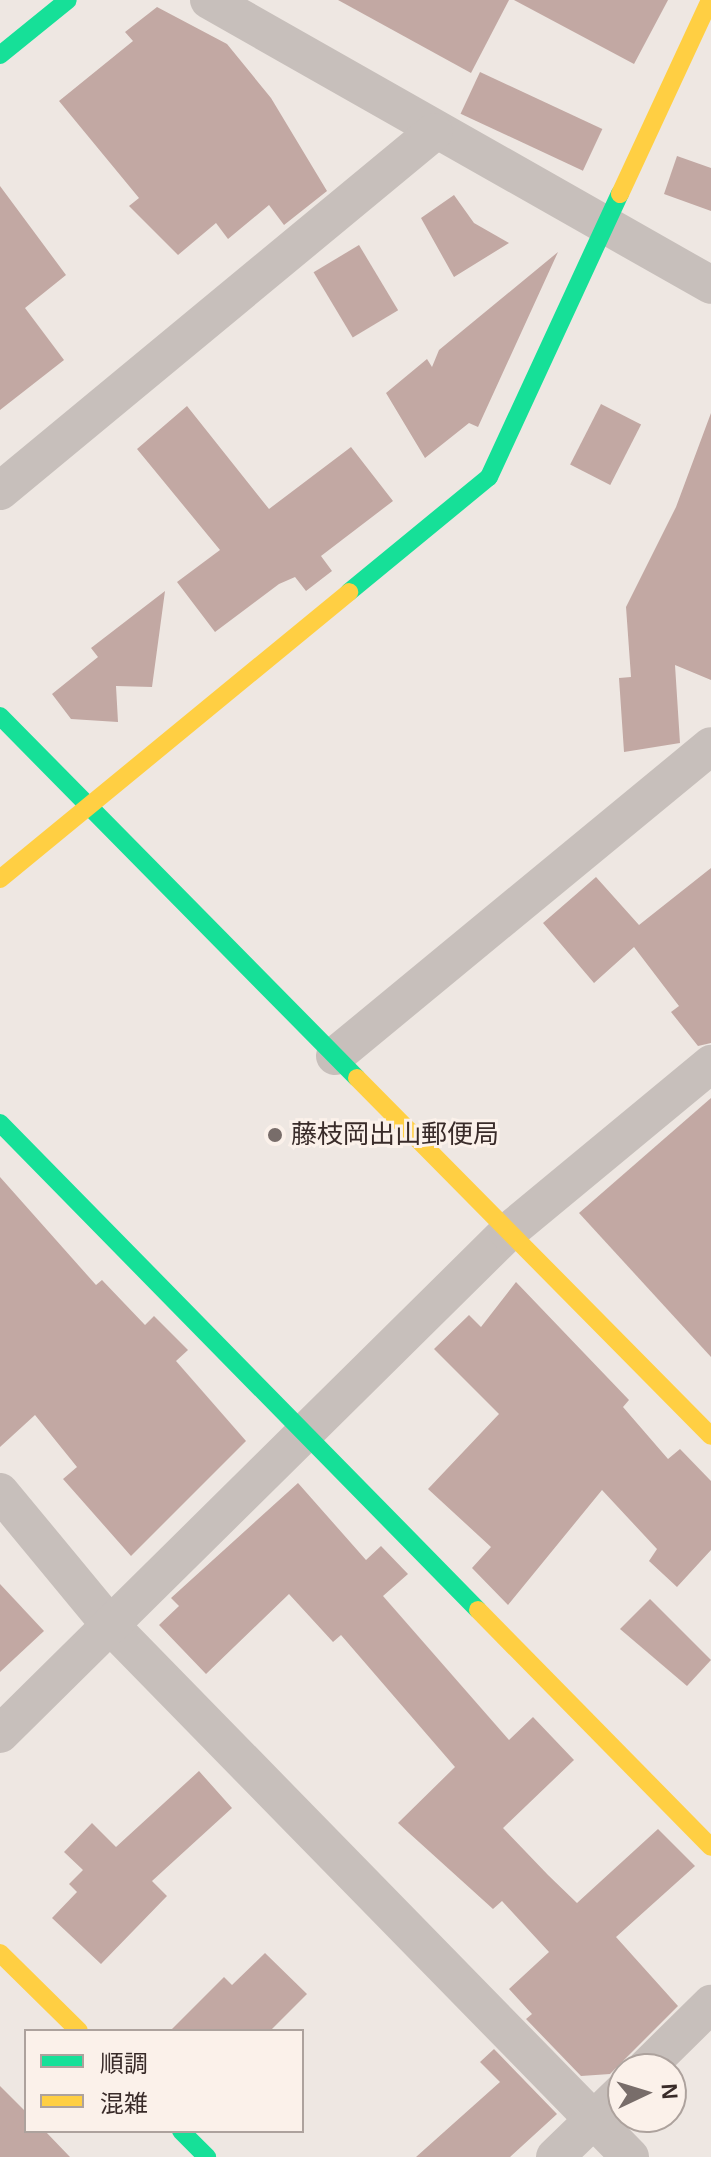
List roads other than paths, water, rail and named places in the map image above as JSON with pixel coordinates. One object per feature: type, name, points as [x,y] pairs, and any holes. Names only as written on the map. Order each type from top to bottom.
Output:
[{"type":"street","points":[[0,55],[68,0]]},
{"type":"street","points":[[209,0],[606,230],[711,285]]},
{"type":"street","points":[[0,879],[489,477],[710,0]]},
{"type":"street","points":[[0,491],[434,132]]},
{"type":"street","points":[[0,716],[711,1436]]},
{"type":"street","points":[[335,1056],[711,746]]},
{"type":"street","points":[[0,1734],[508,1232],[711,1064]]},
{"type":"street","points":[[0,1123],[303,1437],[711,1847]]},
{"type":"street","points":[[0,1492],[110,1625],[630,2157]]},
{"type":"street","points":[[0,1953],[77,2029]]},
{"type":"street","points":[[661,2053],[711,2004]]},
{"type":"street","points":[[555,2157],[607,2106]]},
{"type":"street","points":[[183,2133],[207,2157]]},
{"type":"place","name":"藤枝岡出山郵便局","points":[[275,1135]]}]
